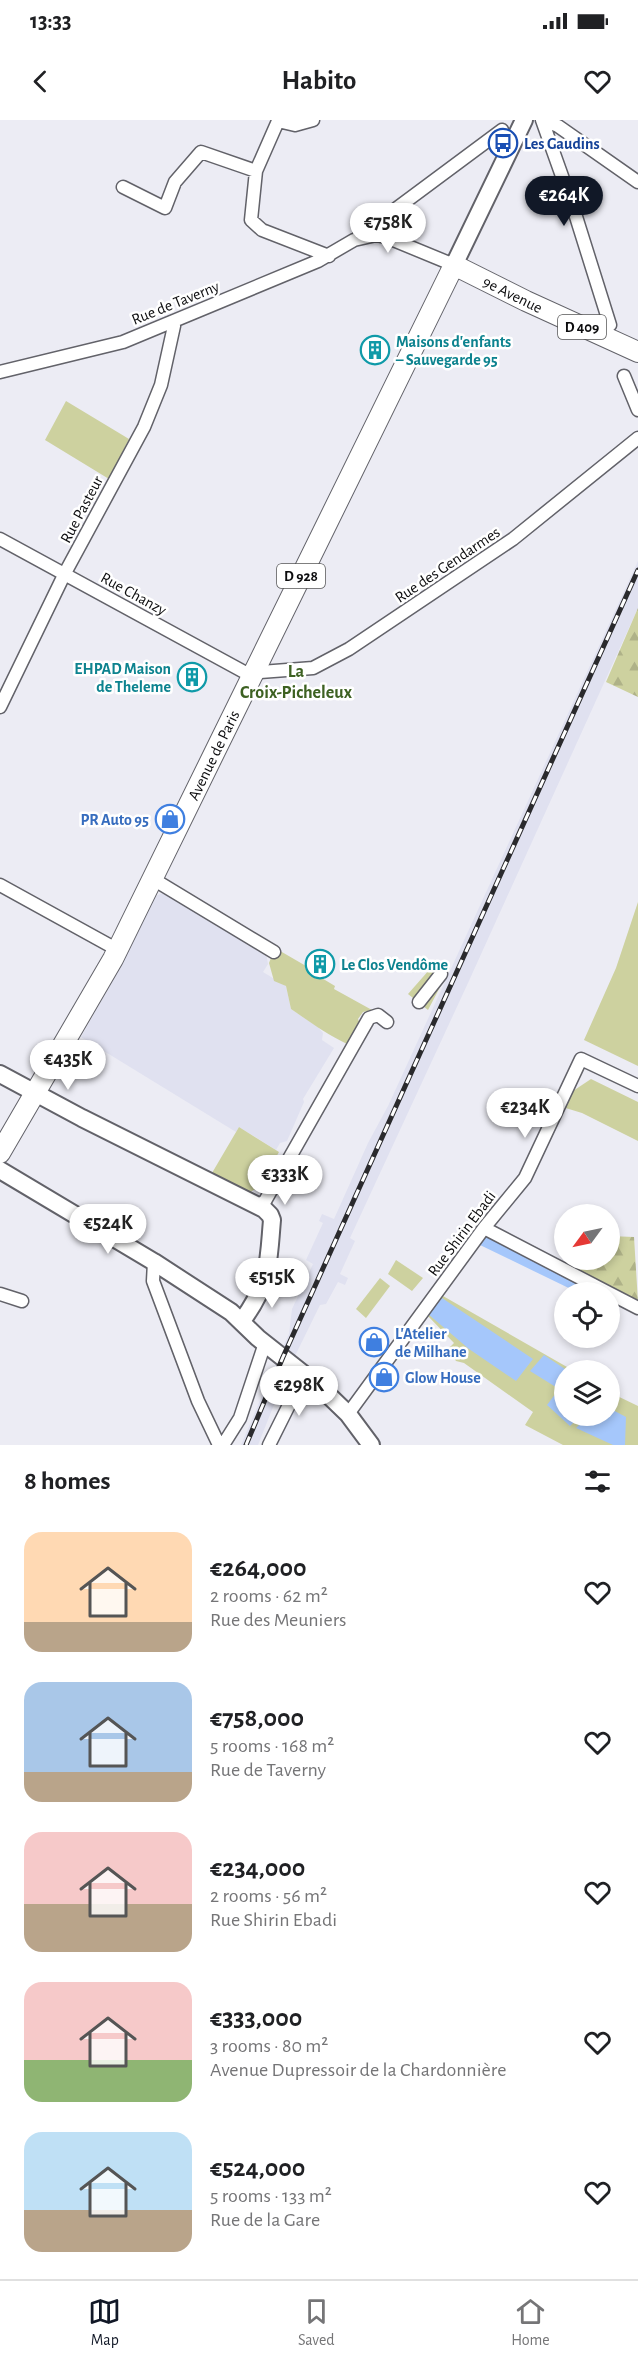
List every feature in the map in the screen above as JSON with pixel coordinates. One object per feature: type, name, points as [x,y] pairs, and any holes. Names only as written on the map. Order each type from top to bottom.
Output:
[{"type":"main road","name":"Avenue de Paris","points":[[0,1153],[159,883],[254,672],[523,121]]},
{"type":"main road","name":"9e Avenue","points":[[454,265],[638,352]]},
{"type":"main road","points":[[0,1074],[257,1206],[270,1215],[272,1220],[267,1276],[259,1297],[242,1321]]},
{"type":"main road","points":[[0,1170],[154,1262],[242,1321],[265,1343],[308,1376],[348,1414],[371,1445]]},
{"type":"street","points":[[313,120],[295,125],[278,121],[256,171],[250,216],[255,225],[329,256]]},
{"type":"street","points":[[542,120],[558,126],[638,182]]},
{"type":"street","points":[[542,120],[573,207],[610,325]]},
{"type":"street","name":"Rue de Taverny","points":[[0,372],[123,342],[329,256],[502,130]]},
{"type":"street","points":[[123,188],[165,208],[175,182],[201,152],[256,171]]},
{"type":"street","name":"Rue de Taverny","points":[[354,240],[376,235],[386,237],[454,265]]},
{"type":"street","name":"Rue Pasteur","points":[[0,707],[65,573],[144,427],[161,385],[174,326],[172,322]]},
{"type":"street","points":[[624,376],[638,410]]},
{"type":"street","name":"Rue des Gendarmes","points":[[254,672],[313,668],[349,649],[513,539],[638,438]]},
{"type":"street","name":"Rue Chanzy","points":[[0,539],[246,673],[254,672]]},
{"type":"street","points":[[159,883],[274,952]]},
{"type":"street","points":[[0,885],[118,950]]},
{"type":"street","points":[[419,1002],[441,974]]},
{"type":"street","points":[[257,1206],[269,1195],[350,1050],[374,1018]]},
{"type":"street","name":"Rue Shirin Ebadi","points":[[348,1414],[484,1228],[525,1178],[581,1059],[638,1086]]},
{"type":"street","points":[[484,1228],[588,1282]]},
{"type":"street","points":[[154,1262],[153,1281],[198,1401],[221,1445],[240,1418],[265,1343]]},
{"type":"street","points":[[0,1294],[22,1301]]},
{"type":"street","points":[[620,1299],[638,1308]]},
{"type":"street","points":[[269,1445],[290,1402],[308,1376]]},
{"type":"shaded area","points":[[638,561],[638,608],[350,1238],[355,1241],[340,1274],[348,1278],[345,1285],[338,1282],[326,1304],[320,1305],[294,1358],[282,1349],[289,1334],[292,1309],[313,1264],[306,1260],[323,1223],[319,1221],[322,1214],[334,1219]]},
{"type":"shaded area","points":[[163,893],[266,953],[268,964],[263,972],[286,986],[291,1009],[318,1027],[323,1033],[322,1040],[334,1048],[303,1099],[304,1102],[287,1141],[280,1143],[276,1150],[239,1127],[236,1132],[81,1037],[118,971],[155,896]]},
{"type":"shaded area","points":[[276,1363],[287,1372],[258,1445],[241,1445]]},
{"type":"green space","points":[[66,401],[129,439],[109,479],[45,440]]},
{"type":"green space","points":[[638,608],[638,697],[606,682]]},
{"type":"green space","points":[[638,902],[638,1066],[584,1040],[616,968]]},
{"type":"green space","points":[[275,948],[335,986],[334,989],[372,1010],[363,1012],[358,1019],[360,1024],[347,1044],[291,1009],[286,986],[274,981],[269,963]]},
{"type":"green space","points":[[437,961],[450,968],[428,1010],[408,994]]},
{"type":"green space","points":[[591,1079],[638,1102],[638,1141],[582,1113],[559,1106],[561,1099]]},
{"type":"green space","points":[[239,1127],[279,1152],[260,1186],[249,1193],[212,1173]]},
{"type":"green space","points":[[620,1236],[634,1237],[638,1302],[620,1293],[620,1282],[599,1282],[575,1270],[620,1270]]},
{"type":"green space","points":[[396,1260],[423,1278],[412,1291],[388,1274]]},
{"type":"green space","points":[[380,1278],[390,1286],[366,1318],[356,1309]]},
{"type":"green space","points":[[443,1296],[555,1360],[554,1426],[620,1426],[620,1397],[638,1406],[638,1445],[563,1445],[525,1425],[533,1412],[464,1363],[456,1361],[448,1349],[454,1343],[427,1315]]},
{"type":"water","points":[[486,1235],[577,1282],[556,1282],[480,1245]]},
{"type":"water","points":[[442,1298],[533,1359],[516,1381],[469,1349],[428,1314]]},
{"type":"water","points":[[544,1355],[554,1362],[554,1386],[530,1371]]},
{"type":"water","points":[[554,1396],[554,1411],[547,1405]]},
{"type":"water","points":[[620,1414],[626,1417],[625,1445],[613,1445],[576,1428],[578,1426],[620,1426]]},
{"type":"railway","points":[[246,1445],[283,1357],[638,570]]},
{"type":"place","name":"Les Gaudins","points":[[503,143]]},
{"type":"place","name":"Maisons d'enfants – Sauvegarde 95","points":[[375,350]]},
{"type":"place","name":"EHPAD Maison de Theleme","points":[[192,677]]},
{"type":"place","name":"PR Auto 95","points":[[170,819]]},
{"type":"place","name":"Le Clos Vendôme","points":[[320,964]]},
{"type":"place","name":"L'Atelier de Milhane","points":[[374,1342]]},
{"type":"place","name":"Glow House","points":[[384,1377]]},
{"type":"district","name":"La Croix-Picheleux","points":[[296,681]]}]
